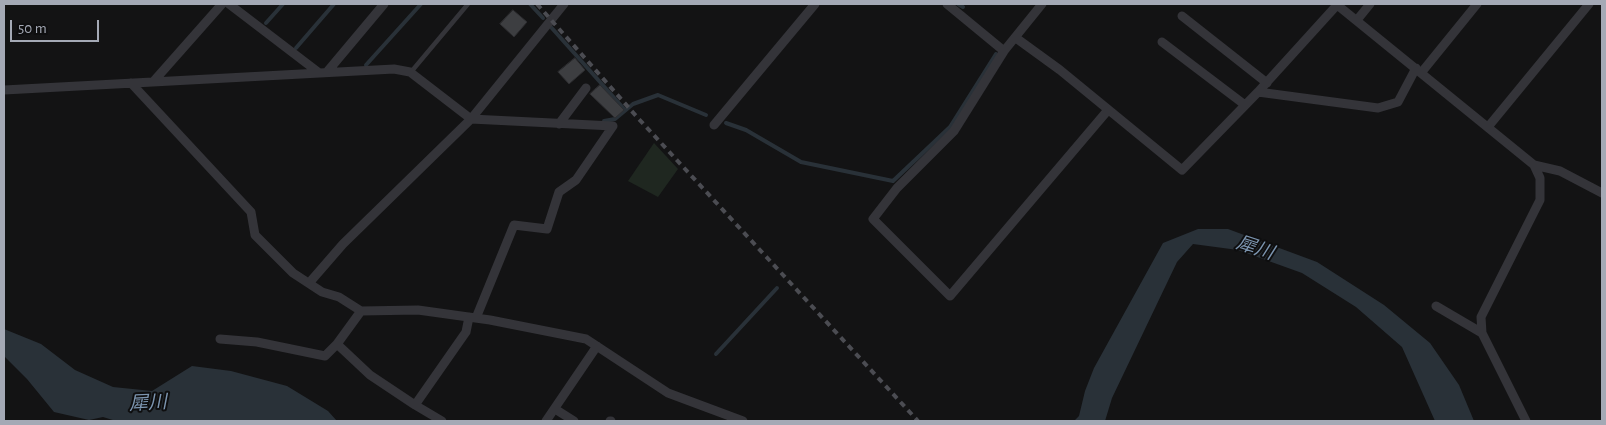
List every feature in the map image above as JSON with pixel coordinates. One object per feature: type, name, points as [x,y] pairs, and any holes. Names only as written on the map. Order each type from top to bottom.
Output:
[{"type":"street","points":[[153,82],[222,4]]},
{"type":"street","points":[[229,4],[323,72]]},
{"type":"street","points":[[323,72],[384,4]]},
{"type":"street","points":[[310,282],[343,244],[471,119],[564,4]]},
{"type":"street","points":[[714,124],[815,4]]},
{"type":"street","points":[[947,4],[1004,52]]},
{"type":"street","points":[[1042,4],[1004,52],[954,131],[897,188],[873,219],[950,296],[1108,110]]},
{"type":"street","points":[[1016,38],[1060,70],[1182,170],[1258,92],[1337,4],[1534,165],[1540,178],[1540,200],[1481,316],[1482,333],[1526,421]]},
{"type":"street","points":[[1357,20],[1370,4]]},
{"type":"street","points":[[1258,92],[1378,108],[1398,102],[1418,70],[1477,4]]},
{"type":"street","points":[[1488,127],[1589,4]]},
{"type":"street","points":[[1182,16],[1266,82]]},
{"type":"street","points":[[1162,42],[1245,105]]},
{"type":"street","points":[[4,90],[394,69],[410,72],[471,119],[613,126],[576,180],[559,192],[546,228],[514,225],[466,332],[415,405]]},
{"type":"street","points":[[131,83],[251,212],[255,236],[293,273],[310,282],[322,292],[339,297],[361,311],[418,310],[473,317],[586,339],[668,393],[743,421]]},
{"type":"street","points":[[559,124],[586,88]]},
{"type":"street","points":[[1534,165],[1560,171],[1602,193]]},
{"type":"street","points":[[1436,306],[1482,333]]},
{"type":"street","points":[[220,339],[257,342],[325,356],[337,344],[361,311]]},
{"type":"street","points":[[337,344],[370,375],[442,421]]},
{"type":"street","points":[[546,421],[597,346]]},
{"type":"street","points":[[555,409],[574,421]]},
{"type":"lane","points":[[410,72],[468,4]]},
{"type":"shaded area","points":[[654,143],[678,169],[658,197],[628,181]]},
{"type":"water","name":"犀川","points":[[1198,229],[1228,229],[1317,262],[1384,305],[1430,343],[1459,385],[1474,421],[1435,421],[1402,347],[1356,307],[1302,273],[1238,250],[1193,244],[1177,262],[1112,398],[1105,421],[1074,421],[1079,416],[1085,391],[1094,368],[1163,243]]},
{"type":"water","name":"犀川","points":[[4,329],[41,344],[75,370],[113,387],[152,391],[192,366],[231,371],[287,386],[328,411],[337,421],[116,421],[103,417],[89,420],[54,412],[27,379],[4,356]]},
{"type":"building","points":[[513,10],[527,22],[514,37],[500,24]]},
{"type":"building","points":[[575,58],[585,70],[569,84],[558,72]]},
{"type":"building","points":[[600,85],[624,110],[615,118],[590,94]]},
{"type":"waterway","points":[[266,23],[283,4]]},
{"type":"waterway","points":[[296,48],[334,4]]},
{"type":"waterway","points":[[366,65],[421,4]]},
{"type":"waterway","points":[[530,4],[543,18]]},
{"type":"waterway","points":[[958,4],[963,7]]},
{"type":"waterway","points":[[550,26],[625,110]]},
{"type":"waterway","points":[[726,123],[746,130],[801,162],[893,181],[950,127],[996,54]]},
{"type":"waterway","points":[[604,121],[615,119],[633,104],[658,95],[706,115]]},
{"type":"waterway","points":[[716,354],[777,288]]},
{"type":"railway","points":[[537,4],[637,117],[918,421]]}]
